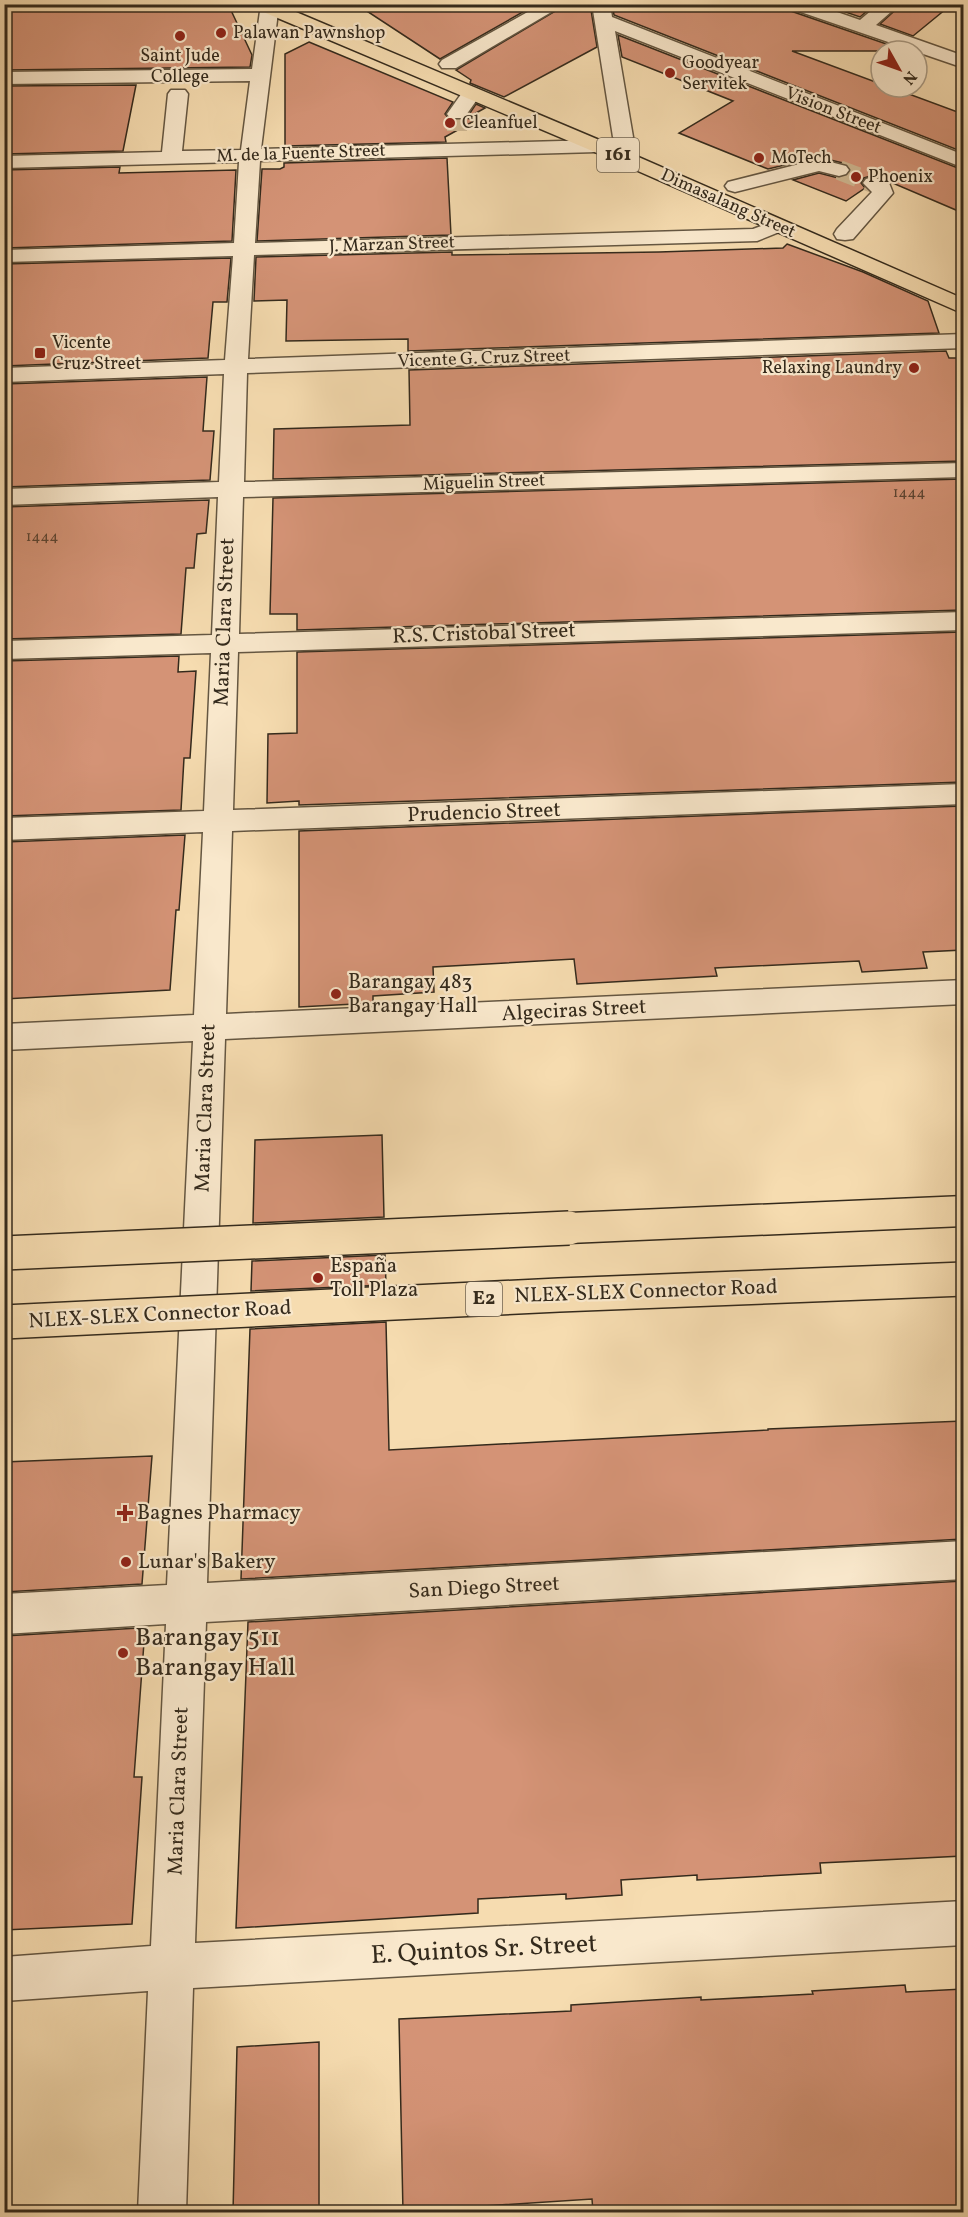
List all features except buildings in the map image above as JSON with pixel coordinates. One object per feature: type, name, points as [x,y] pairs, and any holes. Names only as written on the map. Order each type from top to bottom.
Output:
[{"type":"main road","name":"Dimasalang Street","points":[[267,6],[597,146],[963,307]]},
{"type":"main road","name":"Dimasalang Street","points":[[427,55],[623,137],[963,285]]},
{"type":"main road","points":[[4,1253],[963,1211]]},
{"type":"main road","name":"NLEX-SLEX Connector Road","points":[[4,1322],[559,1295],[963,1279]]},
{"type":"street","points":[[449,64],[556,4]]},
{"type":"street","points":[[795,4],[963,62]]},
{"type":"street","points":[[861,28],[891,4]]},
{"type":"street","name":"Maria Clara Street","points":[[162,2212],[236,368],[250,156],[267,6]]},
{"type":"street","points":[[602,12],[623,137]]},
{"type":"street","name":"Vision Street","points":[[602,12],[963,162]]},
{"type":"street","points":[[4,78],[260,75]]},
{"type":"street","points":[[171,157],[178,94]]},
{"type":"street","points":[[460,131],[471,94]]},
{"type":"street","name":"M. de la Fuente Street","points":[[4,162],[250,156],[460,131],[597,146]]},
{"type":"street","points":[[735,186],[819,165],[839,170]]},
{"type":"street","points":[[845,234],[883,194],[882,187],[873,183]]},
{"type":"street","name":"J. Marzan Street","points":[[4,256],[758,235],[777,226]]},
{"type":"street","name":"Vicente G. Cruz Street","points":[[4,375],[963,341]]},
{"type":"street","name":"Miguelin Street","points":[[4,497],[963,470]]},
{"type":"street","name":"R.S. Cristobal Street","points":[[4,650],[963,621]]},
{"type":"street","name":"Prudencio Street","points":[[4,829],[218,823],[963,794]]},
{"type":"street","name":"Algeciras Street","points":[[4,1036],[963,992]]},
{"type":"street","name":"San Diego Street","points":[[4,1614],[963,1560]]},
{"type":"street","name":"E. Quintos Sr. Street","points":[[4,1979],[172,1967],[963,1923]]},
{"type":"tunnel","points":[[457,114],[457,131]]},
{"type":"tunnel","points":[[839,170],[873,183]]},
{"type":"place","name":"Palawan Pawnshop","points":[[221,33]]},
{"type":"place","name":"Saint Jude College","points":[[180,36]]},
{"type":"place","name":"Goodyear Servitek","points":[[670,73]]},
{"type":"place","name":"Cleanfuel","points":[[450,123]]},
{"type":"place","name":"MoTech","points":[[759,158]]},
{"type":"place","name":"Phoenix","points":[[856,177]]},
{"type":"place","name":"Vicente Cruz Street","points":[[40,353]]},
{"type":"place","name":"Relaxing Laundry","points":[[914,368]]},
{"type":"place","name":"Barangay 483 Barangay Hall","points":[[336,994]]},
{"type":"place","name":"España Toll Plaza","points":[[318,1278]]},
{"type":"place","name":"Bagnes Pharmacy","points":[[125,1513]]},
{"type":"place","name":"Lunar's Bakery","points":[[126,1562]]},
{"type":"place","name":"Barangay 511 Barangay Hall","points":[[123,1653]]}]
